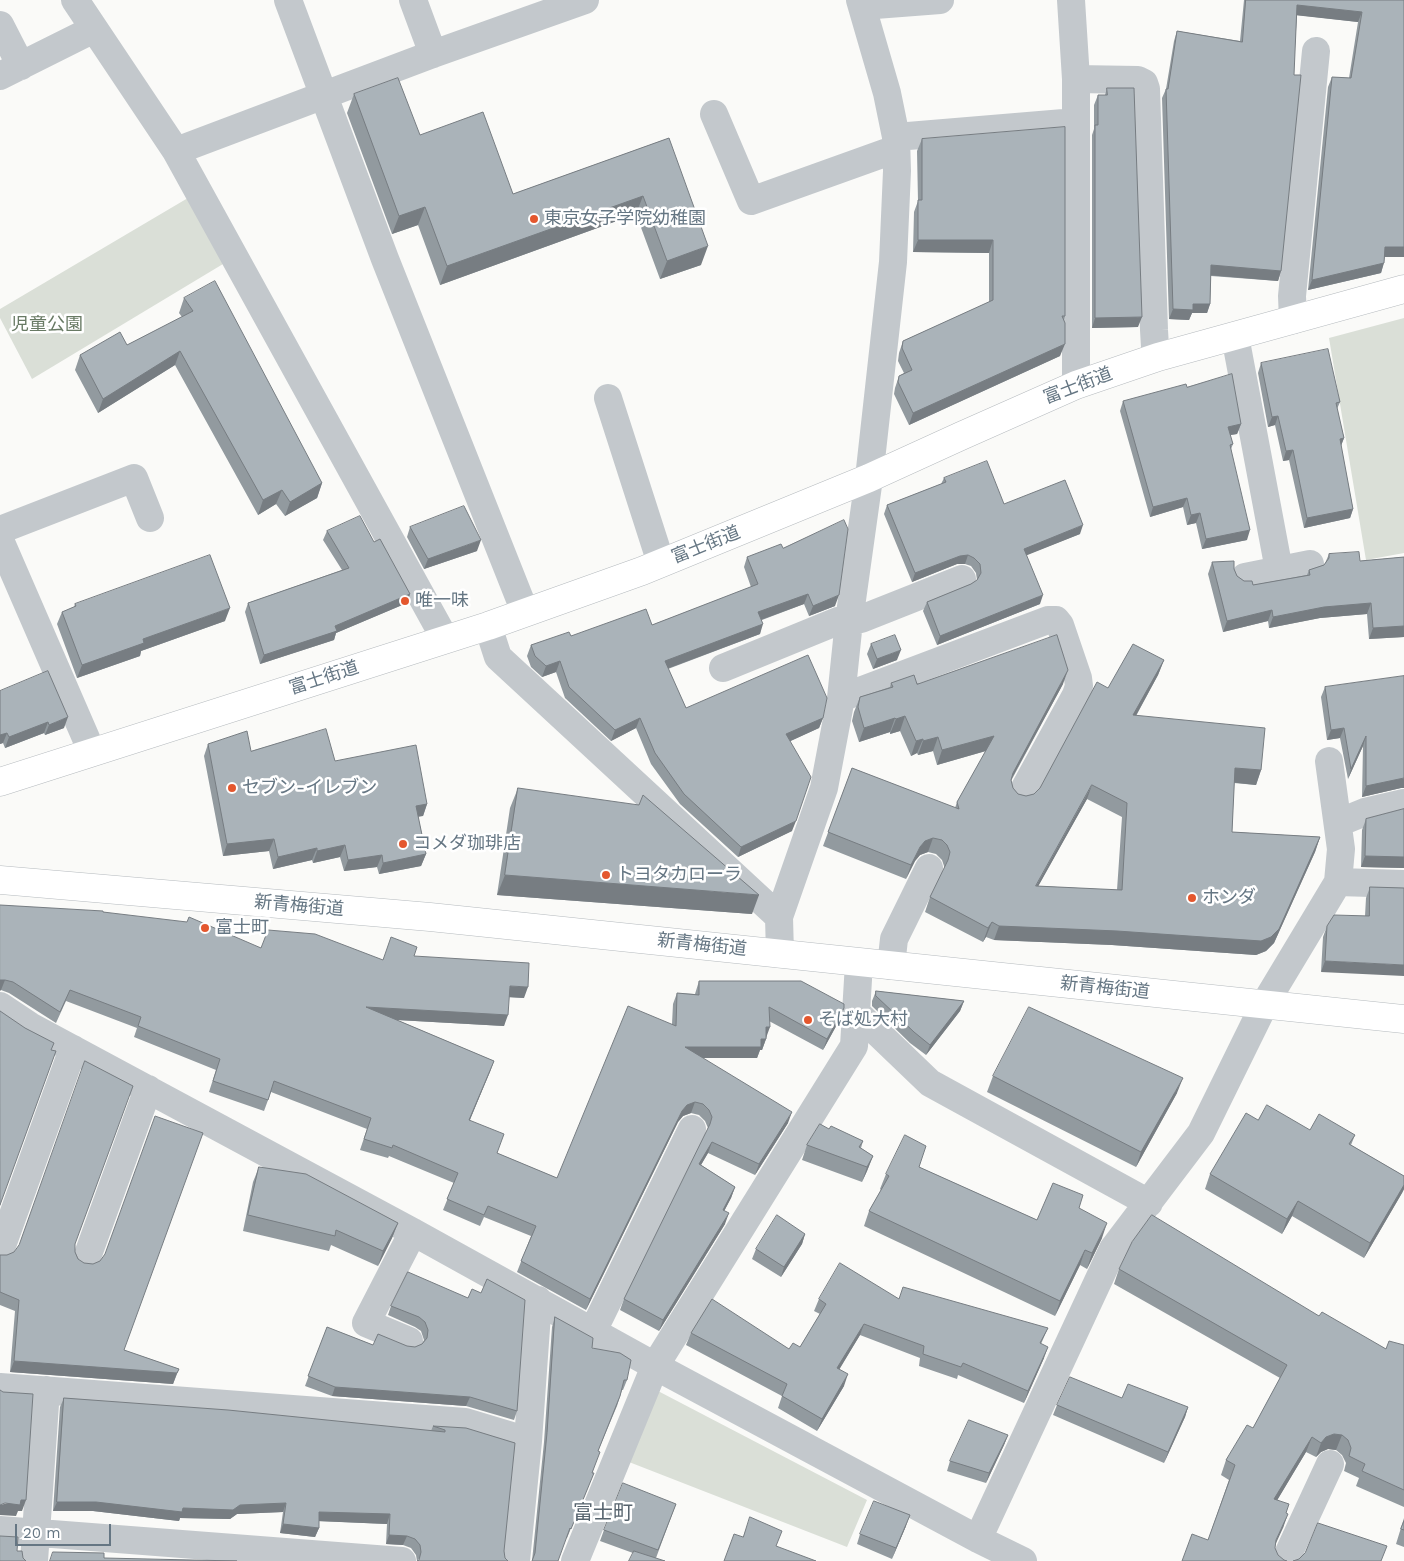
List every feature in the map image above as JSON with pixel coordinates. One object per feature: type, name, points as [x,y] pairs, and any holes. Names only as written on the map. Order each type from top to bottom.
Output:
[{"type":"main road","name":"富士街道","points":[[1,782],[488,626],[662,563],[869,478],[1076,385],[1158,358],[1404,289]]},
{"type":"main road","name":"新青梅街道","points":[[6,876],[1404,1019]]},
{"type":"street","points":[[76,0],[176,151],[445,639]]},
{"type":"street","points":[[288,0],[385,259],[525,612]]},
{"type":"street","points":[[414,0],[433,54]]},
{"type":"street","points":[[176,151],[433,54],[585,0]]},
{"type":"street","points":[[780,954],[779,917],[824,788],[842,698],[849,621],[869,478],[892,262],[897,171],[896,143],[887,93],[861,3],[940,0]]},
{"type":"street","points":[[1071,0],[1076,79],[1076,385]]},
{"type":"street","points":[[0,25],[11,71],[94,29]]},
{"type":"street","points":[[1293,320],[1292,296],[1316,51]]},
{"type":"street","points":[[1076,79],[1138,80],[1144,82],[1146,89],[1154,330],[1158,358]]},
{"type":"street","points":[[714,114],[751,202],[896,143],[1076,122]]},
{"type":"street","points":[[1235,336],[1279,570]]},
{"type":"street","points":[[608,398],[662,563]]},
{"type":"street","points":[[0,530],[134,478],[150,518]]},
{"type":"street","points":[[0,540],[92,752]]},
{"type":"street","points":[[1245,577],[1310,564]]},
{"type":"street","points":[[723,668],[838,621],[861,619],[962,579]]},
{"type":"street","points":[[842,698],[1048,620],[1056,620],[1060,625],[1079,686],[1021,795]]},
{"type":"street","points":[[488,626],[498,657],[779,917]]},
{"type":"street","points":[[978,1540],[1113,1249],[1201,1133],[1264,1005],[1338,882],[1341,849],[1329,761]]},
{"type":"street","points":[[1338,824],[1365,812],[1404,802]]},
{"type":"street","points":[[891,966],[894,939],[929,868]]},
{"type":"street","points":[[1338,882],[1404,884]]},
{"type":"street","points":[[575,1561],[654,1366],[854,1046],[859,963]]},
{"type":"street","points":[[0,1006],[30,1026],[538,1300],[654,1366],[978,1540],[1023,1561]]},
{"type":"street","points":[[857,1013],[930,1083],[1149,1203]]},
{"type":"street","points":[[0,1251],[73,1049]]},
{"type":"street","points":[[86,1260],[148,1089]]},
{"type":"street","points":[[593,1331],[692,1129]]},
{"type":"street","points":[[409,1341],[366,1324],[413,1232]]},
{"type":"street","points":[[516,1561],[528,1441],[538,1300]]},
{"type":"street","points":[[0,1387],[465,1422],[528,1441]]},
{"type":"street","points":[[34,1561],[46,1390]]},
{"type":"street","points":[[1285,1561],[1330,1464]]},
{"type":"street","points":[[0,1530],[402,1561]]},
{"type":"green space","name":"児童公園","points":[[193,195],[228,261],[32,379],[0,318],[0,309]]},
{"type":"green space","points":[[1404,318],[1404,553],[1366,560],[1329,338]]},
{"type":"green space","points":[[658,1391],[867,1500],[847,1547],[629,1462]]},
{"type":"building","points":[[1246,0],[1404,0],[1404,247],[1385,247],[1384,263],[1312,280],[1332,77],[1351,78],[1362,12],[1297,5],[1294,75],[1301,75],[1281,271],[1211,265],[1210,304],[1193,304],[1193,310],[1173,309],[1166,89],[1168,89],[1177,31],[1242,42]]},
{"type":"building","points":[[398,78],[420,135],[483,112],[513,194],[669,138],[708,246],[667,261],[643,196],[447,266],[425,207],[399,216],[354,94]]},
{"type":"building","points":[[1107,88],[1134,88],[1142,317],[1095,318],[1095,125],[1098,125],[1098,95],[1107,95]]},
{"type":"building","points":[[1065,127],[1065,316],[1062,316],[1065,323],[1065,344],[913,413],[898,382],[899,376],[912,370],[902,348],[903,341],[993,300],[993,240],[918,240],[918,200],[922,200],[922,139]]},
{"type":"building","points":[[215,281],[322,483],[290,502],[282,490],[263,500],[180,351],[103,399],[80,355],[120,332],[127,345],[193,311],[184,298]]},
{"type":"building","points":[[1328,349],[1340,402],[1336,403],[1344,438],[1340,439],[1353,509],[1307,518],[1293,450],[1286,451],[1278,416],[1272,417],[1261,363]]},
{"type":"building","points":[[1232,374],[1241,424],[1228,427],[1233,444],[1230,445],[1250,530],[1206,539],[1200,513],[1191,515],[1187,498],[1153,507],[1123,401],[1186,384],[1187,387]]},
{"type":"building","points":[[987,461],[1004,504],[1065,480],[1083,525],[1024,549],[1043,595],[940,636],[927,602],[977,580],[981,573],[980,564],[968,555],[960,556],[915,573],[887,505],[946,482],[944,478]]},
{"type":"building","points":[[464,506],[481,540],[428,559],[410,527]]},
{"type":"building","points":[[360,516],[374,542],[380,539],[410,594],[335,626],[337,631],[264,655],[248,603],[349,568],[327,531]]},
{"type":"building","points":[[844,520],[848,529],[839,595],[813,606],[808,594],[758,612],[763,624],[665,661],[686,708],[808,655],[827,698],[823,718],[786,734],[811,777],[796,821],[741,847],[684,794],[655,753],[640,718],[615,730],[569,687],[560,661],[546,666],[535,656],[531,645],[569,632],[571,636],[646,609],[652,625],[758,584],[747,557],[781,544],[783,548]]},
{"type":"building","points":[[1359,552],[1360,561],[1404,557],[1404,626],[1373,628],[1371,603],[1324,607],[1273,617],[1272,610],[1227,621],[1212,562],[1234,561],[1234,569],[1237,576],[1244,581],[1252,581],[1253,585],[1310,575],[1309,570],[1324,565],[1329,558],[1329,554]]},
{"type":"building","points":[[210,555],[230,608],[143,639],[144,643],[82,665],[62,612],[76,606],[75,604]]},
{"type":"building","points":[[895,635],[901,650],[877,659],[871,644]]},
{"type":"building","points":[[1057,635],[1068,670],[1011,780],[1013,788],[1018,794],[1026,796],[1034,794],[1040,788],[1097,682],[1108,688],[1133,644],[1164,660],[1133,715],[1265,728],[1261,770],[1235,768],[1232,832],[1320,837],[1279,929],[1271,937],[1261,941],[1117,931],[999,926],[992,922],[988,928],[930,897],[950,852],[942,840],[933,838],[925,841],[911,865],[828,832],[852,768],[959,809],[957,802],[994,736],[942,750],[938,737],[916,741],[905,716],[864,728],[858,707],[860,697],[893,687],[891,683],[914,675],[917,684]],"holes":[[[1092,785],[1127,803],[1122,890],[1036,886]]]},
{"type":"building","points":[[48,671],[68,717],[49,725],[48,722],[9,737],[7,733],[0,735],[0,691]]},
{"type":"building","points":[[1404,676],[1404,778],[1366,786],[1366,736],[1351,769],[1344,728],[1331,730],[1325,687]]},
{"type":"building","points":[[326,729],[335,761],[416,745],[427,804],[416,806],[426,854],[383,863],[382,855],[348,860],[345,845],[317,851],[317,848],[278,857],[274,839],[227,844],[208,744],[247,731],[251,751]]},
{"type":"building","points":[[518,788],[639,805],[643,795],[759,895],[505,875]]},
{"type":"building","points":[[1404,809],[1404,857],[1365,856],[1366,819]]},
{"type":"building","points":[[1370,887],[1404,888],[1404,965],[1325,961],[1327,926],[1334,915],[1369,916]]},
{"type":"building","points":[[0,905],[103,911],[187,922],[189,917],[261,948],[268,930],[315,934],[383,960],[391,937],[417,947],[414,956],[529,963],[528,987],[510,986],[508,1015],[366,1007],[494,1061],[469,1120],[504,1134],[497,1153],[557,1178],[628,1006],[676,1026],[677,993],[699,995],[699,981],[801,981],[844,1004],[844,1008],[827,1039],[769,1007],[770,1027],[766,1027],[766,1039],[761,1039],[761,1047],[685,1047],[792,1112],[759,1164],[712,1142],[699,1164],[735,1187],[723,1210],[729,1213],[663,1320],[624,1299],[710,1124],[712,1117],[709,1110],[703,1104],[695,1102],[687,1105],[682,1111],[590,1299],[521,1261],[536,1226],[488,1206],[484,1215],[447,1199],[458,1173],[393,1145],[392,1148],[364,1139],[371,1118],[274,1081],[268,1100],[213,1081],[220,1059],[138,1026],[141,1017],[70,990],[60,1012],[13,982],[0,980]]},
{"type":"building","points":[[876,991],[964,1001],[930,1045],[876,996]]},
{"type":"building","points":[[1029,1007],[1183,1078],[1141,1152],[993,1076]]},
{"type":"building","points":[[0,1011],[25,1028],[54,1043],[51,1050],[56,1051],[0,1205]]},
{"type":"building","points":[[85,1061],[133,1086],[75,1244],[75,1252],[78,1259],[84,1263],[93,1264],[100,1261],[105,1254],[155,1116],[203,1133],[124,1350],[179,1369],[177,1373],[14,1361],[19,1300],[0,1292],[0,1255],[14,1252],[19,1245]]},
{"type":"building","points":[[1267,1105],[1310,1130],[1319,1114],[1355,1135],[1349,1144],[1404,1176],[1404,1185],[1370,1243],[1298,1201],[1287,1219],[1210,1174],[1246,1113],[1258,1120]]},
{"type":"building","points":[[820,1124],[829,1129],[831,1126],[863,1141],[859,1147],[873,1156],[867,1167],[807,1145]]},
{"type":"building","points":[[905,1135],[926,1146],[919,1167],[1037,1220],[1053,1183],[1083,1195],[1079,1208],[1107,1223],[1092,1253],[1085,1250],[1060,1301],[869,1211],[889,1176],[886,1174]]},
{"type":"building","points":[[259,1167],[306,1174],[398,1223],[383,1251],[336,1230],[335,1236],[248,1215]]},
{"type":"building","points":[[777,1215],[805,1234],[784,1267],[756,1249]]},
{"type":"building","points":[[1152,1215],[1319,1316],[1322,1312],[1386,1349],[1389,1341],[1404,1345],[1404,1490],[1362,1471],[1365,1464],[1349,1456],[1351,1448],[1348,1440],[1342,1435],[1334,1434],[1326,1437],[1321,1443],[1312,1437],[1274,1499],[1289,1504],[1286,1513],[1288,1514],[1276,1540],[1275,1548],[1278,1555],[1287,1561],[1182,1561],[1192,1534],[1208,1540],[1235,1465],[1226,1460],[1247,1425],[1253,1428],[1287,1365],[1119,1269],[1132,1242]]},
{"type":"building","points":[[840,1263],[899,1299],[903,1287],[1048,1328],[1040,1343],[1048,1347],[1028,1391],[963,1363],[961,1367],[923,1354],[924,1346],[864,1324],[837,1368],[848,1374],[822,1419],[782,1396],[787,1384],[691,1333],[712,1299],[789,1349],[793,1343],[800,1347],[826,1304],[819,1299]]},
{"type":"building","points":[[408,1272],[468,1298],[472,1289],[481,1293],[487,1279],[525,1300],[517,1411],[470,1397],[335,1387],[308,1376],[327,1327],[373,1345],[378,1334],[407,1346],[415,1347],[422,1344],[427,1338],[428,1330],[425,1322],[419,1317],[391,1306]]},
{"type":"building","points":[[555,1317],[593,1338],[592,1348],[620,1353],[631,1360],[627,1380],[624,1380],[620,1396],[598,1451],[600,1452],[592,1473],[594,1473],[558,1561],[532,1561],[535,1553],[547,1433]]},
{"type":"building","points":[[1070,1377],[1122,1398],[1128,1384],[1188,1407],[1168,1452],[1057,1405]]},
{"type":"building","points":[[0,1390],[3,1392],[33,1394],[26,1500],[21,1500],[20,1505],[5,1503],[0,1505]]},
{"type":"building","points":[[64,1398],[228,1410],[445,1432],[445,1430],[433,1426],[466,1428],[515,1443],[504,1551],[505,1558],[508,1561],[417,1561],[421,1552],[420,1545],[415,1539],[407,1536],[389,1535],[390,1514],[319,1512],[319,1528],[283,1524],[286,1503],[240,1505],[233,1510],[183,1508],[182,1512],[96,1502],[57,1502]]},
{"type":"building","points":[[969,1420],[1008,1435],[989,1473],[950,1461]]},
{"type":"building","points":[[623,1483],[676,1504],[658,1550],[604,1530]]},
{"type":"building","points":[[874,1501],[910,1515],[896,1548],[860,1534]]},
{"type":"building","points":[[750,1517],[782,1531],[776,1546],[816,1561],[724,1561],[734,1534],[743,1537]]},
{"type":"building","points":[[1318,1523],[1387,1546],[1381,1561],[1293,1561],[1299,1559],[1305,1553]]},
{"type":"building","points":[[0,1536],[18,1537],[17,1551],[22,1551],[23,1558],[26,1561],[0,1561]]},
{"type":"building","points":[[634,1551],[665,1561],[629,1561]]},
{"type":"building","points":[[53,1552],[104,1553],[104,1558],[237,1561],[50,1561]]},
{"type":"place","name":"東京女子学院幼稚園","points":[[534,219]]},
{"type":"place","name":"唯一味","points":[[405,601]]},
{"type":"place","name":"セブン-イレブン","points":[[232,788]]},
{"type":"place","name":"コメダ珈琲店","points":[[403,844]]},
{"type":"place","name":"トヨタカローラ","points":[[606,875]]},
{"type":"place","name":"ホンダ","points":[[1192,898]]},
{"type":"place","name":"富士町","points":[[205,928]]},
{"type":"place","name":"そば処大村","points":[[808,1020]]},
{"type":"district","name":"富士町","points":[[603,1513]]}]
